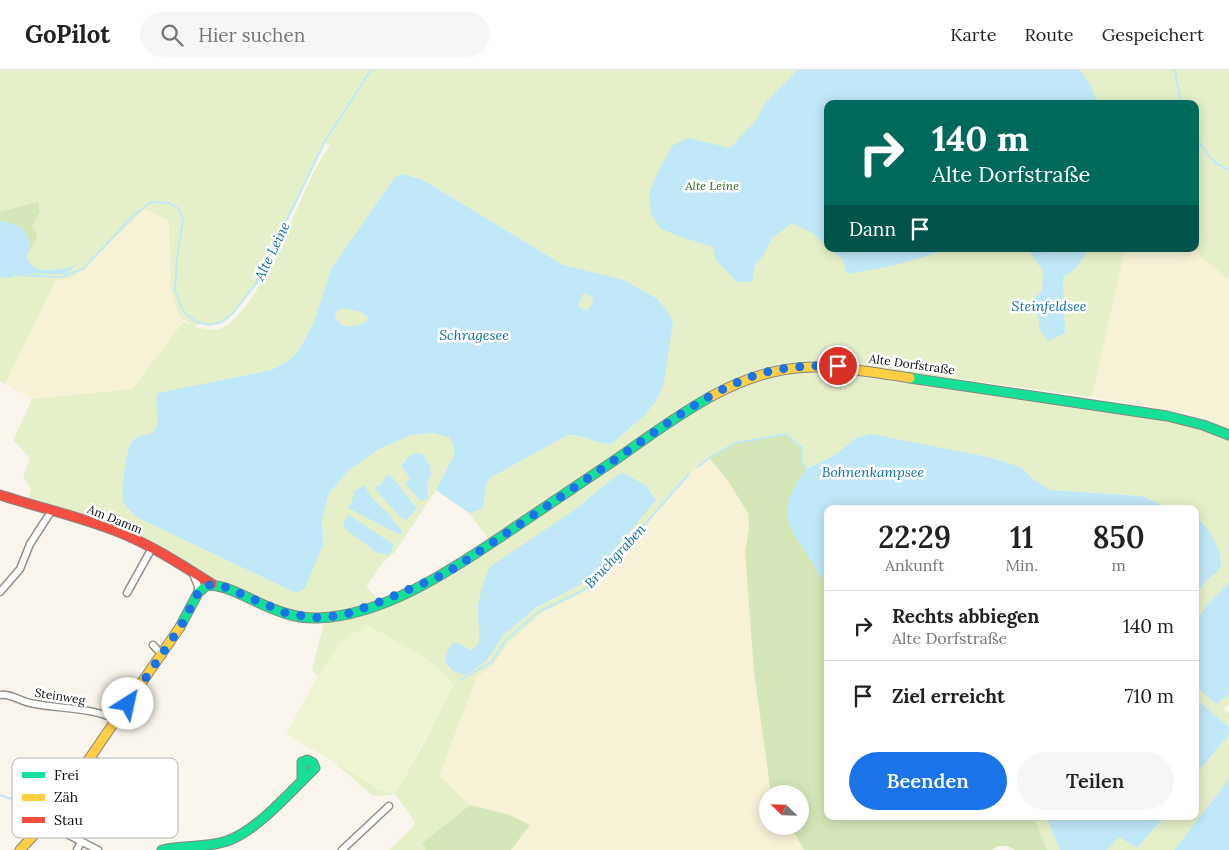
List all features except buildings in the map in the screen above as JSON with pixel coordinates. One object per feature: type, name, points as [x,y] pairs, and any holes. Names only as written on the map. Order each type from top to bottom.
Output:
[{"type":"street","name":"Alte Dorfstraße","points":[[212,584],[220,585],[277,611],[310,618],[335,617],[382,601],[438,577],[456,567],[709,397],[749,378],[766,372],[790,368],[818,366],[847,368],[1157,414],[1184,419],[1229,435]]},
{"type":"street","name":"Am Damm","points":[[0,495],[30,505],[68,514],[122,534],[152,548],[212,584]]},
{"type":"street","points":[[0,592],[20,569],[30,544],[52,510]]},
{"type":"street","points":[[127,593],[152,548]]},
{"type":"street","points":[[191,571],[196,579],[198,593]]},
{"type":"street","points":[[91,758],[181,626],[198,593],[202,588],[212,584]]},
{"type":"street","points":[[153,645],[162,655]]},
{"type":"street","name":"Steinweg","points":[[0,696],[7,695],[29,703],[105,715],[117,720]]},
{"type":"street","points":[[162,850],[174,846],[226,842],[237,838],[302,781]]},
{"type":"street","points":[[342,850],[389,806]]},
{"type":"street","points":[[20,850],[32,838]]},
{"type":"street","points":[[73,838],[98,850]]},
{"type":"street","points":[[77,850],[81,842]]},
{"type":"shaded area","points":[[151,202],[169,203],[185,313],[183,322],[132,389],[32,399],[5,384],[57,277],[83,269],[134,215]]},
{"type":"shaded area","points":[[1124,252],[1198,252],[1229,279],[1229,428],[1186,413],[1092,397]]},
{"type":"shaded area","points":[[709,458],[728,481],[748,513],[749,529],[745,551],[754,672],[770,785],[759,785],[759,835],[795,835],[804,850],[511,850],[530,825],[510,815],[470,805],[439,776],[477,677],[493,665],[508,643],[542,613],[582,593],[596,582],[689,474]]},
{"type":"green space","name":"Alte Leine","points":[[0,70],[1229,70],[1229,279],[1197,252],[1199,252],[1199,100],[824,100],[824,252],[1124,252],[1092,397],[840,363],[763,369],[749,373],[707,393],[489,540],[469,513],[482,509],[486,485],[490,478],[568,435],[611,444],[643,417],[656,298],[624,280],[563,265],[423,180],[403,174],[395,177],[331,269],[314,322],[301,347],[289,361],[271,370],[225,379],[157,397],[157,425],[153,432],[133,438],[123,478],[127,509],[138,518],[292,591],[323,545],[322,519],[329,493],[349,470],[379,449],[411,435],[433,433],[450,438],[454,446],[454,455],[436,490],[395,552],[384,561],[366,587],[379,599],[347,611],[307,614],[287,610],[207,577],[174,558],[28,501],[31,489],[23,476],[30,458],[13,440],[32,399],[132,389],[183,322],[192,325],[179,316],[171,290],[169,221],[145,209],[71,279],[56,280],[5,384],[0,381]],"holes":[[[324,142],[330,145],[314,171],[274,259],[247,305],[233,321],[219,329],[213,330],[193,326],[219,323],[228,319],[256,284]],[[423,454],[429,478],[420,501],[405,483],[410,478],[401,466],[409,456]],[[364,486],[373,499],[391,516],[392,520],[402,531],[400,535],[348,508]]]},
{"type":"green space","points":[[38,202],[40,212],[32,226],[37,239],[29,252],[30,242],[8,222],[0,221],[0,212]]},
{"type":"green space","points":[[583,293],[586,293],[593,299],[587,311],[578,306]]},
{"type":"green space","points":[[342,308],[361,312],[368,317],[366,322],[352,326],[341,324],[335,316],[337,311]]},
{"type":"green space","points":[[803,370],[847,370],[1183,422],[1229,439],[1229,582],[1199,616],[1199,591],[1219,570],[1217,553],[1210,534],[1199,520],[1199,505],[1161,505],[1143,496],[1050,490],[1033,479],[1021,467],[988,457],[856,438],[835,455],[807,469],[801,462],[709,458],[689,474],[596,582],[582,593],[542,613],[508,643],[493,665],[477,677],[439,776],[470,805],[422,843],[426,850],[389,850],[412,828],[415,822],[395,794],[453,685],[438,668],[419,654],[378,631],[322,671],[318,676],[312,670],[324,623],[336,620],[480,555],[723,394],[775,375]],"holes":[[[617,475],[588,581],[538,607],[503,635],[488,659],[448,668],[445,661],[447,651],[461,644],[470,650],[478,645],[480,638],[478,613],[573,511]]]},
{"type":"green space","points":[[786,434],[802,448],[801,462],[807,469],[793,491],[788,515],[792,531],[824,579],[824,820],[1036,820],[1047,850],[1015,850],[1007,846],[998,846],[992,850],[804,850],[795,835],[809,835],[809,785],[770,785],[754,672],[745,551],[749,529],[748,513],[728,481],[709,458],[735,443]]},
{"type":"green space","points":[[367,625],[419,654],[438,668],[453,686],[395,794],[379,789],[286,734],[318,676],[340,642]]},
{"type":"green space","points":[[1199,689],[1216,704],[1229,694],[1229,703],[1223,710],[1229,713],[1229,727],[1199,701]]},
{"type":"green space","points":[[1229,734],[1229,779],[1199,818],[1199,771]]},
{"type":"green space","points":[[333,761],[379,789],[395,794],[373,796]]},
{"type":"green space","points":[[470,805],[510,815],[530,825],[511,850],[426,850],[422,843]]},
{"type":"green space","points":[[1036,820],[1048,820],[1060,850],[1047,850]]},
{"type":"green space","points":[[1162,820],[1197,820],[1174,850],[1107,850],[1119,836],[1137,848]]},
{"type":"water","points":[[798,70],[1079,70],[1085,77],[1096,100],[824,100],[824,243],[812,233],[792,223],[771,239],[764,255],[755,264],[752,282],[737,282],[716,260],[713,247],[675,235],[660,228],[651,213],[649,194],[659,169],[673,145],[688,138],[730,148],[757,119],[765,103]]},
{"type":"water","name":"Schragesee","points":[[403,174],[423,180],[563,265],[624,280],[656,298],[668,312],[673,322],[664,383],[656,401],[643,417],[611,444],[568,435],[490,478],[486,485],[482,509],[469,513],[436,490],[454,455],[454,446],[450,438],[433,433],[411,435],[379,449],[349,470],[329,493],[322,519],[323,545],[305,588],[298,593],[138,518],[129,510],[123,500],[123,479],[128,451],[133,440],[152,433],[156,428],[158,393],[271,370],[289,361],[301,347],[314,322],[331,269],[395,177]],"holes":[[[586,293],[593,299],[587,311],[578,306],[583,294]],[[342,308],[361,312],[368,317],[366,322],[353,326],[341,324],[335,316],[337,311]]]},
{"type":"water","points":[[0,221],[17,226],[25,232],[29,242],[27,259],[36,268],[49,270],[75,266],[65,274],[20,274],[8,278],[0,277]]},
{"type":"water","points":[[834,252],[940,252],[892,266],[847,274],[843,260]]},
{"type":"water","name":"Steinfeldsee","points":[[1029,252],[1087,252],[1076,268],[1063,277],[1065,333],[1049,341],[1040,331],[1038,317],[1029,303],[1042,291],[1043,271]]},
{"type":"water","name":"Bohnenkampsee","points":[[871,434],[988,457],[1021,467],[1033,479],[1050,490],[1143,496],[1161,505],[824,505],[824,580],[793,533],[788,521],[787,509],[790,497],[800,477],[807,469],[835,455],[856,438]]},
{"type":"water","points":[[416,453],[423,454],[430,467],[431,475],[427,484],[428,499],[420,501],[405,483],[410,478],[401,466],[409,456]]},
{"type":"water","points":[[624,473],[646,486],[656,500],[588,581],[537,607],[503,635],[488,659],[467,675],[451,669],[445,661],[447,651],[453,643],[461,644],[470,650],[478,645],[479,602],[488,570],[491,566],[573,511],[617,475]]},
{"type":"water","points":[[387,475],[392,477],[417,509],[406,520],[400,517],[375,489],[381,485]]},
{"type":"water","points":[[364,485],[373,499],[391,516],[402,531],[400,535],[348,508],[354,491]]},
{"type":"water","points":[[349,515],[394,545],[389,555],[376,552],[344,528],[344,522]]},
{"type":"water","points":[[1199,520],[1210,533],[1218,549],[1221,564],[1218,570],[1199,591]]},
{"type":"water","points":[[1229,582],[1229,694],[1216,704],[1199,689],[1199,616]]},
{"type":"water","points":[[1199,701],[1229,727],[1229,734],[1199,771]]},
{"type":"water","points":[[1229,779],[1229,850],[1174,850]]},
{"type":"water","points":[[1048,820],[1162,820],[1137,848],[1119,837],[1107,850],[1060,850]]},
{"type":"waterway","name":"Alte Leine","points":[[16,275],[61,277],[83,269],[134,215],[151,202],[169,203],[179,209],[183,220],[177,257],[175,290],[179,302],[185,313],[195,321],[209,325],[222,322],[233,313],[256,284],[325,141],[371,70]]},
{"type":"waterway","points":[[1175,70],[1180,100]]},
{"type":"waterway","points":[[1199,142],[1215,163],[1229,170]]},
{"type":"waterway","name":"Bruchgraben","points":[[698,467],[709,458],[735,443],[786,434],[802,448],[801,462],[807,469]]},
{"type":"waterway","name":"Bruchgraben","points":[[460,680],[492,662],[506,640],[540,611],[580,592],[595,581],[689,474]]},
{"type":"waterway","name":"Bruchgraben","points":[[0,795],[12,799]]},
{"type":"traffic: fast","points":[[910,378],[1167,416],[1203,425],[1229,435]]},
{"type":"traffic: fast","points":[[180,627],[198,593],[207,585],[219,586],[284,613],[309,618],[342,615],[391,600],[438,577],[712,396]]},
{"type":"traffic: fast","points":[[162,850],[203,846],[227,841],[238,836],[274,809],[285,798],[315,768],[313,763],[307,760],[302,762],[302,781]]},
{"type":"traffic: slow","points":[[712,396],[763,374],[787,369],[832,368],[910,378]]},
{"type":"traffic: slow","points":[[90,758],[180,627]]},
{"type":"traffic: slow","points":[[20,850],[31,838]]},
{"type":"traffic: jam","points":[[0,495],[76,517],[133,538],[179,563],[212,584]]},
{"type":"route","points":[[128,704],[181,626],[198,593],[208,585],[220,585],[277,611],[288,614],[321,618],[347,614],[408,591],[456,567],[663,427],[729,386],[766,372],[790,368],[838,366]]}]
